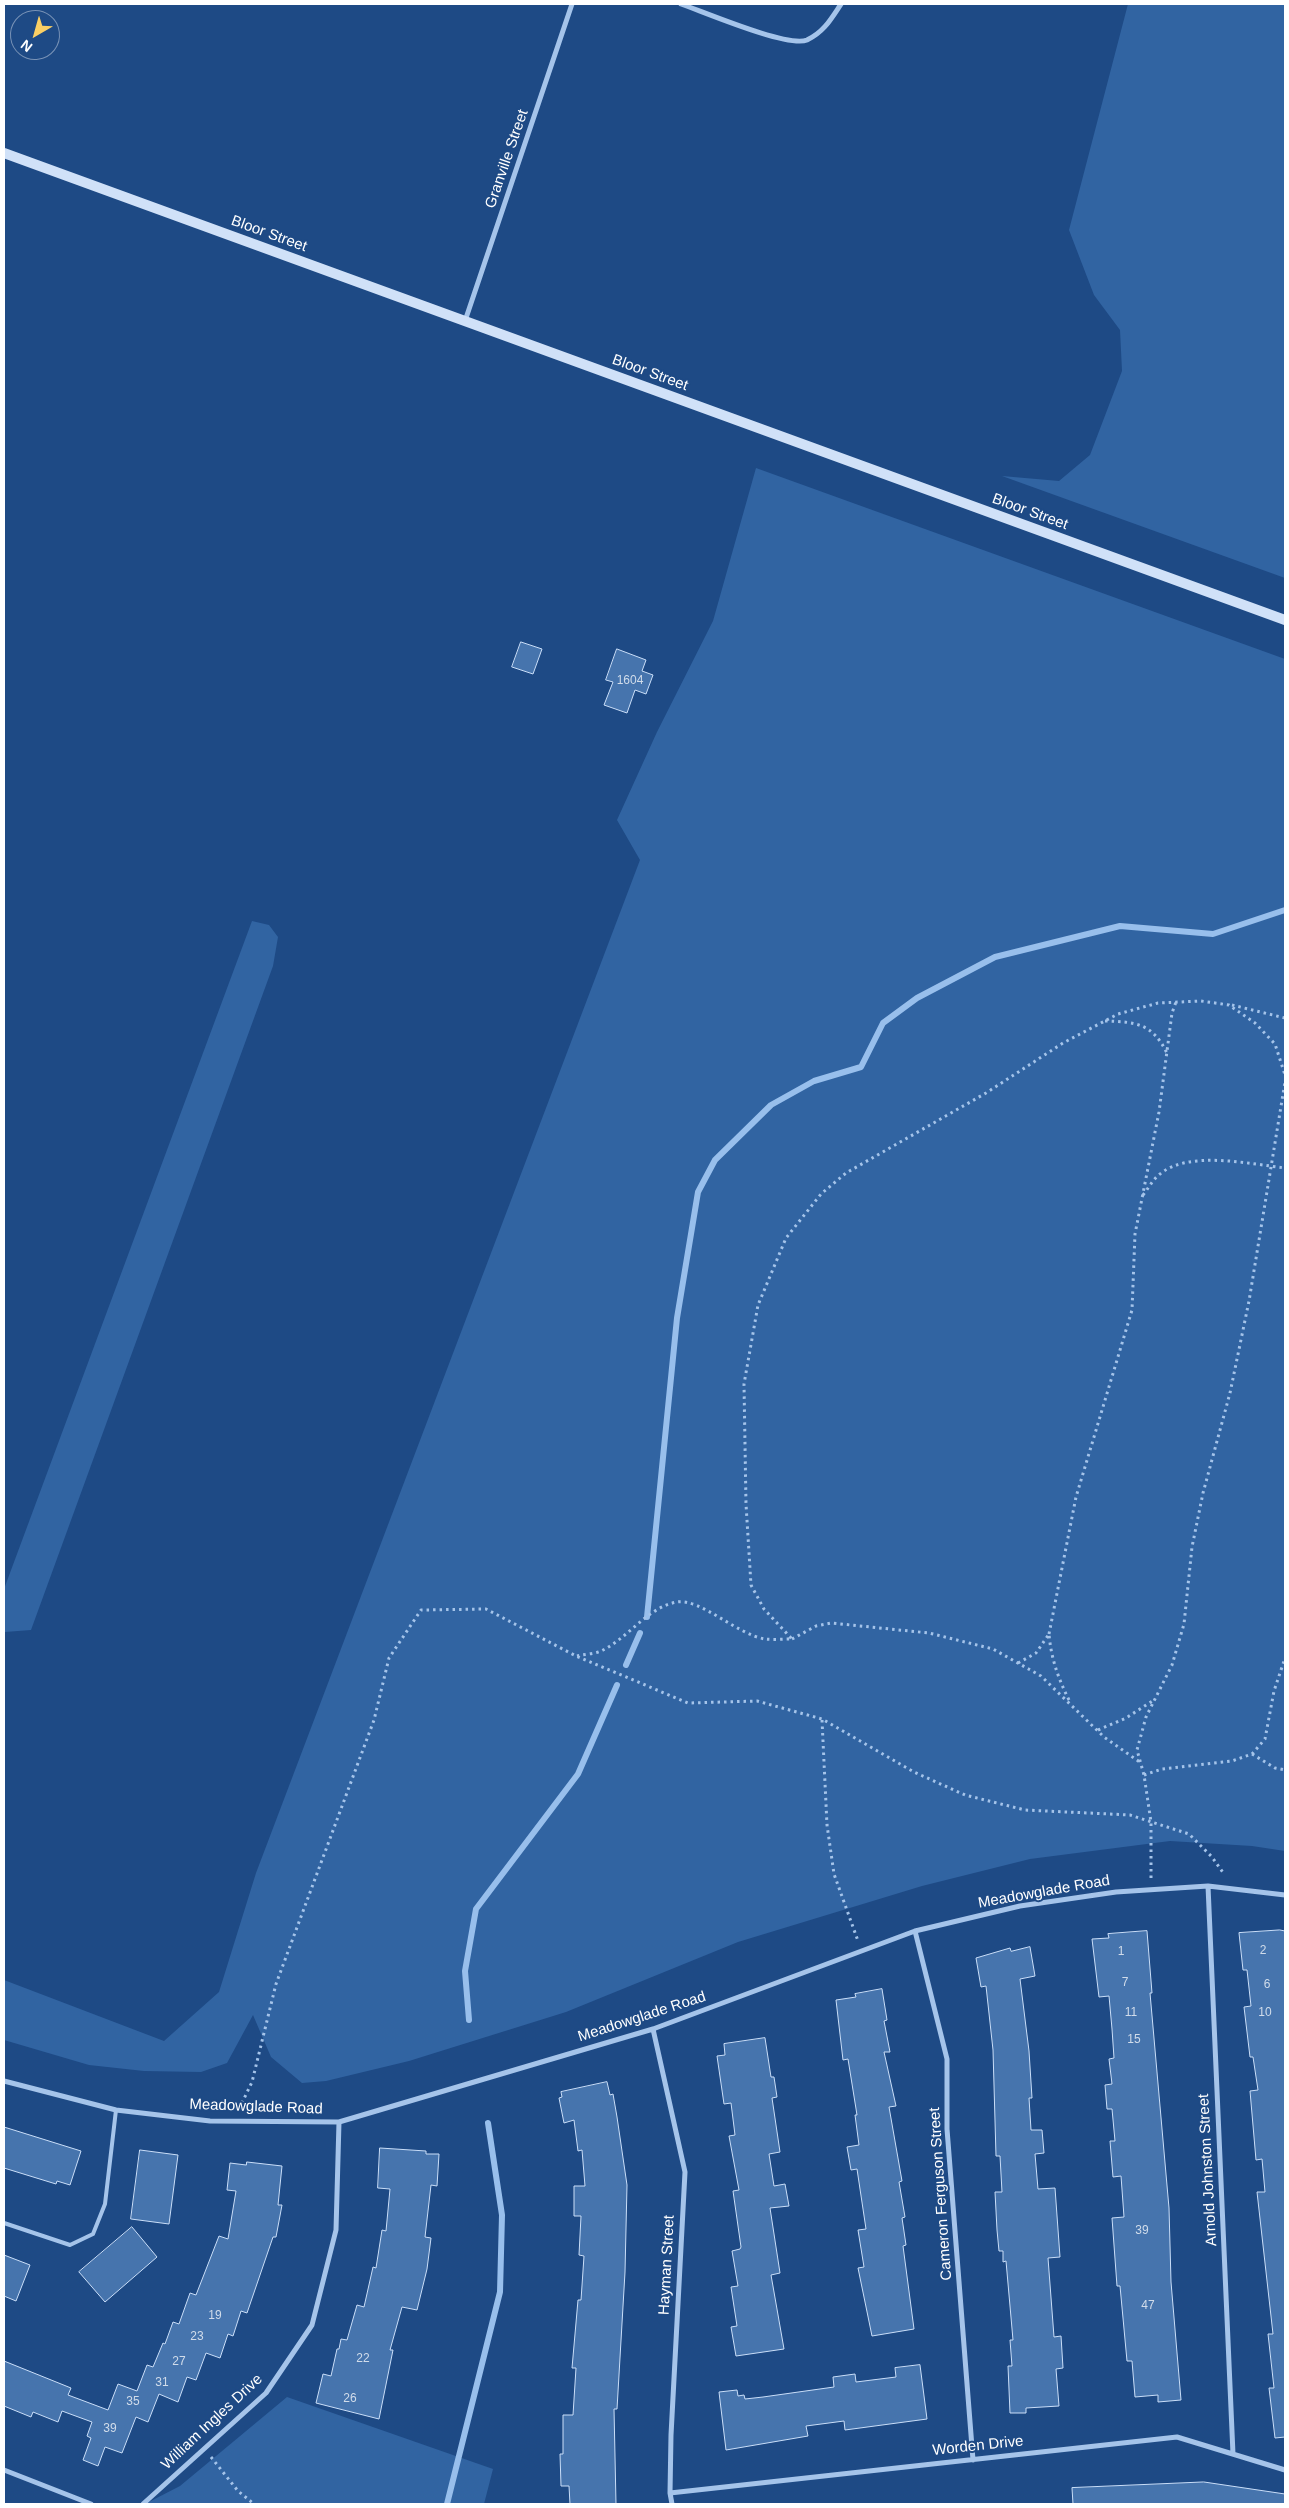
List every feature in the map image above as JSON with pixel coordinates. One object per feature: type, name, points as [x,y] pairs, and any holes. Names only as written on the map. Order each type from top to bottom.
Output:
[{"type":"main road","name":"Bloor Street","points":[[4,153],[1285,620]]},
{"type":"street","name":"Granville Street","points":[[465,321],[572,4]]},
{"type":"street","points":[[681,4],[779,39],[805,41],[827,28],[841,4]]},
{"type":"street","name":"Meadowglade Road","points":[[4,2081],[116,2110],[210,2122],[339,2122],[653,2029],[915,1931],[1020,1906],[1116,1892],[1208,1886],[1285,1895]]},
{"type":"street","name":"Arnold Johnston Street","points":[[1208,1886],[1233,2454]]},
{"type":"street","name":"Cameron Ferguson Street","points":[[915,1931],[946,2059],[947,2129],[973,2460]]},
{"type":"street","name":"Hayman Street","points":[[653,2029],[685,2172],[670,2493],[672,2504]]},
{"type":"street","name":"William Ingles Drive","points":[[143,2504],[266,2393],[312,2325],[336,2230],[339,2122]]},
{"type":"street","name":"Worden Drive","points":[[670,2493],[1178,2437],[1285,2470]]},
{"type":"street","points":[[4,2470],[91,2504]]},
{"type":"lane","points":[[4,2223],[70,2245],[93,2234],[106,2204],[116,2110]]},
{"type":"path","points":[[792,1639],[764,1609],[751,1585],[746,1504],[744,1384],[758,1305],[786,1238],[821,1194],[846,1173],[986,1093],[1063,1043],[1118,1014],[1158,1003],[1201,1001],[1229,1005],[1285,1018]]},
{"type":"path","points":[[1071,1702],[1058,1678],[1050,1651],[1049,1634],[1076,1497],[1132,1310],[1135,1234],[1159,1112],[1172,1013],[1176,1002]]},
{"type":"path","points":[[1229,1005],[1256,1023],[1275,1044],[1285,1075]]},
{"type":"path","points":[[1104,1021],[1129,1022],[1146,1027],[1160,1039],[1167,1054]]},
{"type":"path","points":[[1152,1890],[1149,1862],[1151,1822],[1144,1775],[1137,1750],[1146,1718],[1172,1665],[1184,1624],[1192,1547],[1230,1393],[1249,1301],[1285,1082]]},
{"type":"path","points":[[1142,1196],[1160,1174],[1190,1160],[1230,1161],[1285,1168]]},
{"type":"path","points":[[576,1656],[602,1651],[632,1631],[656,1610],[678,1602],[700,1607],[732,1626],[764,1639],[792,1639],[816,1626],[831,1623],[929,1633],[993,1650],[1041,1676],[1071,1702],[1098,1730],[1141,1764]]},
{"type":"path","points":[[233,2121],[252,2082],[276,1984],[374,1720],[389,1658],[421,1610],[486,1609],[576,1656],[688,1703],[757,1701],[822,1719],[914,1772],[965,1795],[1025,1810],[1130,1815],[1189,1834],[1212,1857],[1235,1889]]},
{"type":"path","points":[[1018,1663],[1036,1653],[1049,1634]]},
{"type":"path","points":[[1144,1775],[1162,1769],[1232,1761],[1252,1754],[1264,1739],[1274,1691],[1285,1658]]},
{"type":"path","points":[[1098,1730],[1126,1718],[1155,1699]]},
{"type":"path","points":[[822,1719],[827,1825],[834,1874],[862,1951]]},
{"type":"path","points":[[1252,1754],[1275,1768],[1285,1770]]},
{"type":"path","points":[[204,2448],[238,2490],[254,2504]]},
{"type":"shaded area","points":[[1128,4],[1285,4],[1285,578],[1002,476],[1059,481],[1090,455],[1122,371],[1120,330],[1094,295],[1069,230]]},
{"type":"shaded area","points":[[756,468],[1285,659],[1285,1851],[1252,1846],[1170,1841],[1030,1859],[922,1886],[738,1942],[566,2012],[409,2061],[326,2081],[302,2083],[271,2057],[253,2015],[227,2063],[201,2072],[144,2071],[89,2065],[4,2040],[4,1980],[164,2041],[219,1992],[256,1873],[640,860],[617,820],[657,732],[713,621]]},
{"type":"shaded area","points":[[252,921],[269,925],[278,937],[273,966],[31,1630],[5,1632],[4,1589]]},
{"type":"shaded area","points":[[287,2397],[493,2469],[484,2504],[145,2504],[180,2486]]},
{"type":"building","points":[[521,642],[542,649],[533,674],[512,667]]},
{"type":"building","points":[[617,649],[646,660],[642,671],[653,675],[646,694],[635,690],[627,713],[604,705],[613,682],[606,680]]},
{"type":"building","points":[[1147,1931],[1152,1993],[1150,1993],[1169,2208],[1171,2282],[1181,2400],[1158,2402],[1158,2395],[1135,2397],[1132,2361],[1127,2361],[1120,2286],[1117,2286],[1112,2218],[1124,2217],[1121,2176],[1113,2177],[1110,2141],[1115,2141],[1112,2109],[1107,2109],[1105,2085],[1112,2084],[1109,2059],[1114,2058],[1112,2029],[1109,1996],[1099,1997],[1092,1939],[1109,1938],[1108,1934]]},
{"type":"building","points":[[1285,1931],[1285,2437],[1275,2438],[1269,2388],[1274,2388],[1268,2334],[1273,2334],[1257,2192],[1265,2192],[1262,2159],[1256,2160],[1250,2091],[1258,2090],[1253,2057],[1250,2057],[1244,2007],[1251,2006],[1247,1970],[1243,1970],[1239,1933]]},
{"type":"building","points":[[1030,1947],[1035,1976],[1020,1979],[1029,2051],[1032,2098],[1029,2098],[1031,2130],[1042,2130],[1044,2153],[1035,2154],[1038,2189],[1055,2188],[1060,2257],[1048,2258],[1054,2337],[1061,2336],[1063,2368],[1056,2369],[1059,2406],[1026,2408],[1026,2413],[1010,2413],[1008,2366],[1012,2366],[1010,2340],[1013,2340],[1006,2261],[1003,2262],[1003,2251],[999,2251],[997,2230],[995,2192],[1002,2192],[1000,2156],[996,2156],[993,2050],[986,1986],[981,1987],[976,1958],[1010,1948],[1011,1951]]},
{"type":"building","points":[[882,1989],[887,2020],[884,2021],[890,2052],[884,2052],[896,2106],[889,2107],[902,2181],[899,2182],[905,2217],[902,2218],[906,2245],[903,2246],[914,2329],[872,2336],[858,2268],[864,2267],[858,2230],[866,2229],[857,2169],[851,2170],[847,2147],[859,2145],[855,2115],[857,2115],[848,2059],[843,2060],[836,2000],[856,1997],[855,1994]]},
{"type":"building","points":[[765,2038],[771,2077],[774,2077],[777,2097],[772,2098],[780,2152],[769,2154],[774,2186],[785,2184],[789,2206],[770,2208],[780,2273],[771,2275],[784,2349],[736,2356],[731,2327],[737,2326],[731,2287],[738,2286],[732,2251],[741,2247],[733,2191],[739,2190],[729,2136],[735,2135],[731,2103],[724,2104],[717,2056],[725,2055],[724,2044]]},
{"type":"building","points":[[607,2082],[610,2095],[613,2094],[627,2185],[625,2272],[617,2409],[614,2409],[616,2504],[570,2504],[569,2486],[561,2486],[560,2454],[563,2454],[563,2415],[573,2415],[576,2368],[572,2368],[578,2300],[581,2300],[584,2256],[579,2255],[581,2216],[574,2216],[574,2186],[585,2186],[582,2150],[578,2151],[574,2120],[564,2123],[559,2098],[562,2097],[561,2092]]},
{"type":"building","points":[[4,2127],[81,2151],[70,2185],[57,2181],[56,2184],[4,2168]]},
{"type":"building","points":[[380,2148],[426,2151],[426,2154],[439,2154],[437,2186],[431,2185],[425,2237],[431,2238],[427,2269],[417,2310],[402,2307],[390,2350],[393,2350],[379,2419],[316,2403],[323,2374],[331,2376],[337,2349],[339,2349],[341,2339],[347,2340],[357,2305],[364,2307],[373,2267],[376,2268],[382,2230],[386,2231],[390,2189],[378,2188]]},
{"type":"building","points":[[140,2150],[178,2155],[169,2224],[131,2219]]},
{"type":"building","points":[[247,2162],[282,2166],[278,2205],[282,2205],[276,2237],[273,2237],[247,2313],[241,2311],[233,2336],[228,2334],[220,2358],[206,2353],[196,2380],[187,2377],[178,2402],[159,2394],[148,2422],[136,2417],[122,2453],[105,2447],[98,2466],[83,2460],[91,2438],[87,2436],[92,2422],[62,2411],[58,2422],[33,2412],[31,2417],[4,2406],[4,2361],[71,2388],[68,2395],[108,2410],[118,2384],[137,2391],[147,2365],[153,2367],[163,2343],[165,2344],[173,2322],[179,2324],[190,2293],[196,2295],[219,2236],[228,2239],[236,2191],[227,2190],[230,2163],[246,2165]]},
{"type":"building","points":[[132,2227],[157,2257],[105,2302],[79,2272]]},
{"type":"building","points":[[4,2255],[30,2265],[16,2301],[4,2296]]},
{"type":"building","points":[[920,2365],[927,2419],[845,2430],[844,2421],[806,2426],[808,2436],[726,2450],[719,2392],[737,2390],[738,2396],[744,2395],[745,2399],[763,2397],[834,2387],[833,2377],[855,2374],[856,2382],[896,2377],[895,2368]]},
{"type":"building","points":[[1204,2482],[1285,2494],[1285,2504],[1073,2504],[1072,2488]]},
{"type":"waterway","points":[[647,1617],[677,1318],[698,1192],[715,1160],[771,1105],[814,1081],[861,1067],[883,1023],[917,998],[995,957],[1120,926],[1213,934],[1285,910]]},
{"type":"waterway","points":[[626,1665],[640,1633]]},
{"type":"waterway","points":[[469,2020],[465,1971],[476,1909],[578,1774],[617,1685]]},
{"type":"waterway","points":[[447,2504],[500,2292],[502,2215],[488,2123]]}]
